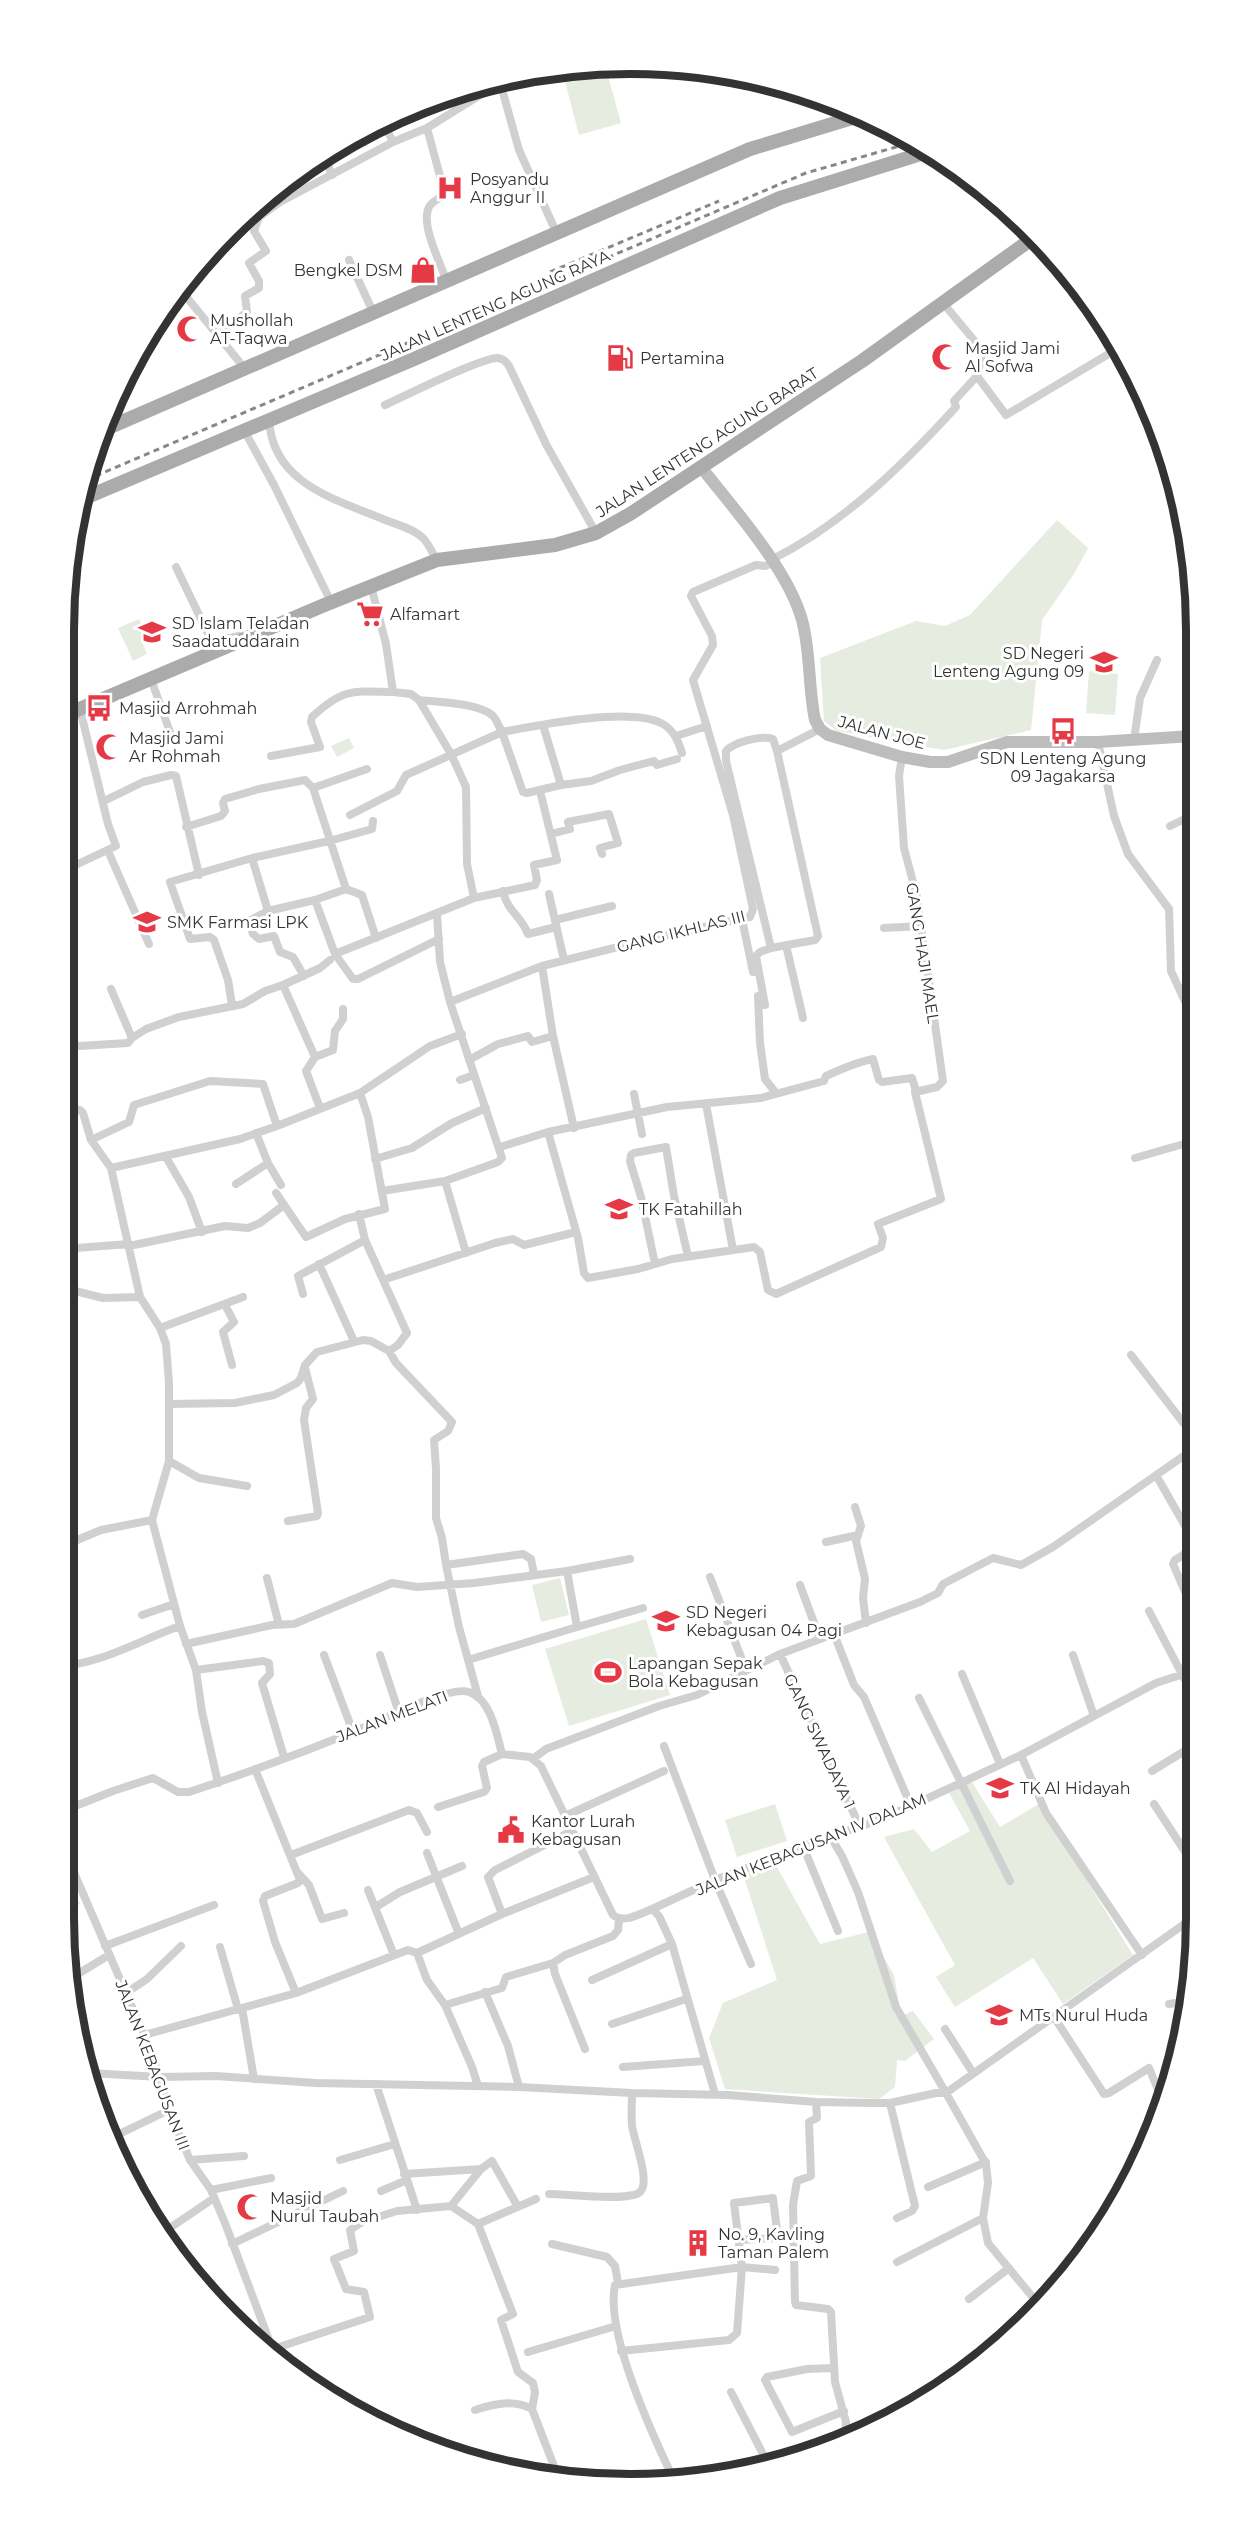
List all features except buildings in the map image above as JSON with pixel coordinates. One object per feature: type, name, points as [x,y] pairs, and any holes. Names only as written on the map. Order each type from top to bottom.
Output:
[{"type":"main road","points":[[112,426],[750,149],[848,118]]},
{"type":"main road","name":"JALAN LENTENG AGUNG RAYA","points":[[90,496],[414,359],[780,198],[919,155]]},
{"type":"main road","name":"JALAN LENTENG AGUNG BARAT","points":[[74,711],[331,602],[437,560],[555,545],[596,533],[630,514],[862,361],[1029,241]]},
{"type":"street","points":[[499,89],[519,150],[557,234]]},
{"type":"street","points":[[255,219],[280,202],[393,142],[427,128],[480,94]]},
{"type":"street","points":[[427,128],[443,187],[443,195],[429,206],[426,217],[447,282]]},
{"type":"street","points":[[387,130],[393,142]]},
{"type":"street","points":[[327,164],[332,175]]},
{"type":"street","points":[[218,335],[247,312],[245,296],[259,288],[259,281],[249,263],[266,250],[254,231],[259,217]]},
{"type":"street","points":[[350,260],[374,314]]},
{"type":"street","points":[[185,295],[246,370]]},
{"type":"street","points":[[771,559],[814,537],[845,515],[936,429],[956,407],[954,401],[977,374],[983,351],[943,303]]},
{"type":"street","points":[[977,374],[1006,415],[1112,352]]},
{"type":"street","points":[[385,405],[474,365],[496,358],[503,359],[509,366],[547,446],[596,533]]},
{"type":"street","points":[[269,419],[270,432],[275,446],[288,471],[321,493],[420,536],[437,560]]},
{"type":"street","points":[[244,430],[331,602]]},
{"type":"street","name":"JALAN JOE","points":[[701,467],[752,531],[793,596],[802,618],[810,656],[813,708],[820,729],[828,735],[902,757],[930,762],[948,762],[1007,742],[1098,742],[1186,736]]},
{"type":"street","name":"GANG IKHLAS III","points":[[450,1002],[542,966],[750,917],[753,909],[733,815],[693,680],[713,645],[692,594],[756,565],[765,566],[771,559]]},
{"type":"street","points":[[176,567],[212,642],[268,629]]},
{"type":"street","points":[[371,586],[386,644],[393,692]]},
{"type":"street","points":[[1134,740],[1140,698],[1156,660]]},
{"type":"street","points":[[151,680],[170,732]]},
{"type":"street","points":[[271,756],[320,747],[311,722],[312,717],[338,696],[351,691],[414,695],[451,754],[466,787],[466,864],[474,898]]},
{"type":"street","points":[[350,815],[397,790],[406,775],[502,732],[615,717],[635,718],[661,723],[676,736],[679,756],[657,765],[654,761],[620,770],[591,782],[561,785],[529,794],[523,792],[502,732],[494,717],[485,711],[461,705],[419,700]]},
{"type":"street","points":[[74,866],[116,846],[108,824],[80,709]]},
{"type":"street","points":[[543,725],[561,785]]},
{"type":"street","points":[[676,736],[706,726]]},
{"type":"street","points":[[777,751],[820,729]]},
{"type":"street","points":[[765,1005],[756,956],[771,948],[815,940],[818,936],[777,751],[773,739],[768,737],[736,744],[726,752],[726,761],[771,948]]},
{"type":"street","points":[[1098,742],[1114,816],[1128,854],[1169,909],[1171,971],[1186,1004]]},
{"type":"street","name":"GANG HAJI MAEL","points":[[902,757],[899,776],[904,848],[917,897],[943,1081],[937,1087],[916,1092]]},
{"type":"street","points":[[314,788],[367,769]]},
{"type":"street","points":[[104,801],[143,782],[174,775],[177,779],[186,827],[199,874]]},
{"type":"street","points":[[186,827],[221,816],[225,811],[223,803],[225,799],[259,789],[305,780],[314,788],[346,889]]},
{"type":"street","points":[[74,1046],[128,1043],[146,1029],[179,1017],[243,1004],[265,991],[304,976],[333,957],[376,938],[474,898],[537,883],[534,865],[555,861],[558,858],[540,791]]},
{"type":"street","points":[[551,834],[570,829],[568,822],[609,814],[618,843],[600,848],[602,854]]},
{"type":"street","points":[[1170,826],[1186,818]]},
{"type":"street","points":[[232,1005],[228,980],[214,940],[210,937],[192,940],[189,938],[170,883],[252,858],[372,829],[372,821]]},
{"type":"street","points":[[108,851],[149,944]]},
{"type":"street","points":[[252,858],[268,911]]},
{"type":"street","points":[[304,976],[293,957],[280,952],[274,936],[259,939],[253,934],[249,921],[268,911],[315,900],[346,889],[362,895],[376,938]]},
{"type":"street","points":[[503,891],[508,908],[524,923],[528,934],[612,906]]},
{"type":"street","points":[[549,894],[564,960]]},
{"type":"street","points":[[315,900],[333,957],[355,980],[439,939]]},
{"type":"street","points":[[382,1191],[445,1181],[498,1162],[502,1158],[450,1002],[440,962],[437,914]]},
{"type":"street","points":[[742,919],[758,993],[760,1043],[765,1079],[776,1093]]},
{"type":"street","points":[[884,928],[921,926]]},
{"type":"street","points":[[786,945],[803,1018]]},
{"type":"street","points":[[542,966],[553,1036],[574,1128]]},
{"type":"street","points":[[283,985],[315,1057]]},
{"type":"street","points":[[111,988],[132,1038]]},
{"type":"street","points":[[320,1108],[306,1071],[315,1057],[333,1050],[336,1042],[335,1031],[343,1019],[343,1009]]},
{"type":"street","points":[[111,1168],[240,1139],[277,1126],[360,1093],[430,1046],[462,1034]]},
{"type":"street","points":[[469,1060],[498,1044],[528,1036],[532,1042],[553,1036]]},
{"type":"street","points":[[500,1147],[548,1132],[667,1107],[761,1098],[824,1081],[826,1076],[848,1068],[852,1064],[873,1059],[882,1082],[912,1078],[942,1196],[940,1201],[878,1224],[883,1238],[881,1247],[776,1294],[768,1290],[758,1249],[754,1247],[688,1256],[638,1269],[586,1277],[548,1132]]},
{"type":"street","points":[[460,1080],[474,1075]]},
{"type":"street","points":[[91,1140],[129,1122],[134,1105],[219,1080],[263,1084],[277,1126]]},
{"type":"street","points":[[256,1132],[284,1205],[304,1235],[309,1236],[359,1214],[384,1210],[368,1117],[360,1093]]},
{"type":"street","points":[[634,1094],[642,1134]]},
{"type":"street","points":[[706,1104],[733,1250]]},
{"type":"street","points":[[375,1159],[412,1148],[452,1123],[486,1108]]},
{"type":"street","points":[[74,1111],[82,1111],[91,1140],[111,1168],[140,1297],[160,1328],[166,1344],[169,1462],[152,1520],[180,1626],[196,1670],[202,1712],[218,1782]]},
{"type":"street","points":[[1135,1158],[1186,1143]]},
{"type":"street","points":[[655,1264],[641,1197],[630,1161],[630,1155],[634,1153],[666,1147],[674,1196],[688,1256]]},
{"type":"street","points":[[166,1157],[189,1197],[202,1232]]},
{"type":"street","points":[[236,1184],[268,1163]]},
{"type":"street","points":[[445,1181],[466,1253]]},
{"type":"street","points":[[74,1248],[129,1245],[225,1226],[248,1228],[260,1223],[284,1205]]},
{"type":"street","points":[[359,1214],[364,1240],[407,1334],[389,1351]]},
{"type":"street","points":[[383,1280],[511,1239],[524,1245],[576,1232]]},
{"type":"street","points":[[303,1294],[298,1276],[364,1240]]},
{"type":"street","points":[[319,1264],[354,1341]]},
{"type":"street","points":[[74,1291],[104,1298],[140,1297]]},
{"type":"street","points":[[160,1328],[243,1297]]},
{"type":"street","points":[[225,1305],[234,1322],[223,1332],[232,1365]]},
{"type":"street","points":[[169,1404],[235,1403],[274,1395],[297,1383],[301,1378],[304,1365],[317,1352],[354,1341],[372,1341],[389,1351],[396,1363],[449,1418],[451,1427],[434,1440],[436,1518],[442,1538],[449,1585],[477,1696],[484,1704],[493,1723],[502,1754]]},
{"type":"street","points":[[1131,1354],[1186,1426]]},
{"type":"street","points":[[288,1521],[317,1516],[318,1513],[304,1420],[306,1408],[313,1399],[304,1365]]},
{"type":"street","points":[[534,1758],[546,1749],[697,1695],[780,1654],[866,1623],[938,1593],[943,1584],[993,1558],[1021,1565],[1085,1526],[1186,1454]]},
{"type":"street","points":[[169,1462],[199,1478],[247,1486]]},
{"type":"street","points":[[1156,1475],[1186,1528]]},
{"type":"street","points":[[855,1507],[861,1526],[856,1541],[865,1579],[863,1598],[866,1623]]},
{"type":"street","points":[[74,1541],[101,1530],[152,1520]]},
{"type":"street","points":[[826,1542],[858,1535]]},
{"type":"street","points":[[1186,1553],[1173,1564],[1186,1594]]},
{"type":"street","points":[[446,1564],[523,1554],[531,1559],[534,1574]]},
{"type":"street","points":[[186,1644],[294,1624],[385,1585],[401,1584],[417,1587],[449,1585],[567,1571],[630,1559]]},
{"type":"street","points":[[567,1571],[577,1627]]},
{"type":"street","points":[[710,1577],[746,1670]]},
{"type":"street","points":[[267,1578],[279,1625]]},
{"type":"street","points":[[800,1585],[820,1639]]},
{"type":"street","points":[[142,1616],[174,1604]]},
{"type":"street","points":[[468,1660],[643,1608]]},
{"type":"street","points":[[1149,1611],[1186,1683]]},
{"type":"street","points":[[74,1664],[103,1659],[122,1648],[180,1626]]},
{"type":"street","points":[[834,1634],[854,1685],[864,1697],[911,1806]]},
{"type":"street","name":"GANG SWADAYA 1","points":[[780,1654],[860,1827]]},
{"type":"street","points":[[1073,1654],[1094,1716]]},
{"type":"street","points":[[324,1655],[353,1732]]},
{"type":"street","points":[[380,1655],[399,1713]]},
{"type":"street","points":[[196,1670],[263,1661],[269,1663],[270,1674],[262,1683],[284,1758]]},
{"type":"street","name":"JALAN KEBAGUSAN IV DALAM","points":[[652,1909],[715,1880],[911,1806],[1021,1755],[1156,1683],[1186,1673]]},
{"type":"street","points":[[962,1674],[1000,1764]]},
{"type":"street","name":"JALAN MELATI","points":[[74,1807],[153,1778],[183,1792],[284,1758],[456,1691],[467,1691],[477,1696]]},
{"type":"street","points":[[919,1698],[1010,1881]]},
{"type":"street","points":[[664,1746],[715,1880],[751,1964]]},
{"type":"street","points":[[1152,1771],[1186,1749]]},
{"type":"street","points":[[438,1807],[484,1792],[487,1788],[482,1766],[484,1762],[502,1754],[534,1758],[541,1766],[613,1915],[619,1920],[625,1920],[652,1909],[659,1916],[672,1944],[715,2094]]},
{"type":"street","points":[[1021,1755],[1047,1813],[1142,1955]]},
{"type":"street","points":[[255,1768],[300,1880],[298,1883],[265,1896],[263,1901],[275,1942],[296,1993]]},
{"type":"street","points":[[565,1816],[664,1771]]},
{"type":"street","points":[[1154,1804],[1186,1853]]},
{"type":"street","points":[[291,1855],[409,1810],[417,1813],[427,1832]]},
{"type":"street","points":[[502,1914],[488,1877],[495,1869],[572,1832]]},
{"type":"street","points":[[830,1836],[858,1892],[896,2007],[986,2162],[988,2183],[983,2218],[988,2243],[1035,2298]]},
{"type":"street","points":[[803,1846],[838,1931]]},
{"type":"street","points":[[428,1853],[459,1934]]},
{"type":"street","points":[[376,1907],[400,1892],[462,1866]]},
{"type":"street","points":[[297,1872],[309,1885],[322,1919],[344,1913]]},
{"type":"street","name":"JALAN KEBAGUSAN III","points":[[74,1873],[144,2035],[160,2077],[169,2110],[190,2160],[212,2194],[269,2340]]},
{"type":"street","points":[[144,2035],[296,1993],[408,1950],[417,1953],[502,1914],[594,1877]]},
{"type":"street","points":[[368,1890],[394,1955]]},
{"type":"street","points":[[105,1946],[214,1905]]},
{"type":"street","points":[[445,2005],[502,1988],[504,1979],[509,1976],[553,1964],[565,1955],[613,1936],[618,1930],[619,1920]]},
{"type":"street","points":[[96,2073],[715,2094],[816,2102],[890,2103],[946,2093],[1186,1923]]},
{"type":"street","points":[[592,1980],[672,1944]]},
{"type":"street","points":[[126,1993],[147,1979],[168,1956],[181,1946]]},
{"type":"street","points":[[220,1947],[240,2009],[254,2079]]},
{"type":"street","points":[[417,1953],[427,1980],[445,2005],[478,2086]]},
{"type":"street","points":[[77,1975],[109,1955]]},
{"type":"street","points":[[553,1964],[585,2049]]},
{"type":"street","points":[[485,1992],[508,2046],[519,2087]]},
{"type":"street","points":[[612,2024],[686,1999]]},
{"type":"street","points":[[1169,2004],[1180,2002]]},
{"type":"street","points":[[1054,2017],[1104,2094],[1149,2068],[1159,2091]]},
{"type":"street","points":[[945,2029],[973,2073]]},
{"type":"street","points":[[622,2067],[704,2061]]},
{"type":"street","points":[[376,2084],[417,2210]]},
{"type":"street","points":[[549,2194],[628,2197],[641,2191],[644,2186],[643,2172],[632,2125],[632,2093]]},
{"type":"street","points":[[816,2102],[816,2118],[809,2122],[808,2130],[811,2176],[797,2181],[793,2205],[795,2302],[796,2305],[830,2310],[834,2368],[838,2395],[844,2411],[845,2430]]},
{"type":"street","points":[[890,2103],[915,2206],[912,2211],[897,2218]]},
{"type":"street","points":[[118,2135],[155,2115],[169,2110]]},
{"type":"street","points":[[340,2160],[395,2144]]},
{"type":"street","points":[[190,2160],[244,2156]]},
{"type":"street","points":[[451,2206],[481,2169],[492,2160],[518,2207]]},
{"type":"street","points":[[928,2187],[986,2162]]},
{"type":"street","points":[[381,2191],[406,2177],[481,2169]]},
{"type":"street","points":[[169,2228],[212,2194],[271,2178]]},
{"type":"street","points":[[232,2244],[344,2191]]},
{"type":"street","points":[[621,2351],[729,2340],[734,2337],[737,2333],[742,2267],[734,2203],[773,2198],[778,2238],[739,2240]]},
{"type":"street","points":[[478,2224],[536,2199]]},
{"type":"street","points":[[277,2347],[370,2317],[364,2292],[346,2289],[334,2259],[354,2251],[349,2234],[360,2223],[397,2211],[451,2206],[478,2224],[513,2314],[501,2320],[517,2370],[533,2384],[535,2392],[532,2409],[555,2469]]},
{"type":"street","points":[[897,2262],[983,2218]]},
{"type":"street","points":[[552,2244],[607,2257],[615,2266],[618,2283]]},
{"type":"street","points":[[670,2472],[621,2351],[616,2326],[614,2288],[618,2283],[742,2267],[775,2270]]},
{"type":"street","points":[[969,2299],[1009,2268]]},
{"type":"street","points":[[528,2352],[616,2326]]},
{"type":"street","points":[[834,2368],[787,2372],[766,2377],[765,2380],[792,2432],[844,2411]]},
{"type":"street","points":[[731,2392],[765,2457]]},
{"type":"street","points":[[475,2410],[497,2403],[521,2405],[532,2409]]},
{"type":"shaded area","points":[[608,75],[621,123],[579,135],[564,77]]},
{"type":"shaded area","points":[[1057,520],[1088,548],[1074,574],[1042,620],[1031,730],[944,750],[837,731],[824,721],[820,658],[916,621],[945,626],[970,615]]},
{"type":"shaded area","points":[[139,619],[147,636],[141,639],[147,654],[133,661],[118,628]]},
{"type":"shaded area","points":[[1089,671],[1118,674],[1115,715],[1086,713]]},
{"type":"shaded area","points":[[349,738],[354,748],[337,757],[331,746]]},
{"type":"shaded area","points":[[560,1578],[569,1615],[541,1622],[532,1585]]},
{"type":"shaded area","name":"Lapangan Sepak Bola Kebagusan","points":[[646,1619],[670,1695],[569,1726],[545,1649]]},
{"type":"shaded area","points":[[970,1779],[1000,1827],[1039,1804],[1133,1955],[1063,2004],[1033,1958],[955,2007],[936,1977],[955,1965],[884,1837],[914,1829],[932,1852],[970,1831],[947,1789]]},
{"type":"shaded area","points":[[775,1804],[787,1841],[737,1857],[725,1820]]},
{"type":"shaded area","points":[[774,1862],[820,1944],[869,1932],[894,1975],[901,2016],[913,2011],[934,2039],[905,2061],[897,2060],[895,2087],[879,2099],[725,2089],[709,2038],[723,2003],[777,1980],[744,1872]]},
{"type":"shaded area","points":[[74,1891],[80,1904],[74,1907]]},
{"type":"railway","points":[[95,476],[806,173],[903,145]]},
{"type":"railway","points":[[550,272],[719,201]]},
{"type":"place","name":"Posyandu Anggur II","points":[[450,188]]},
{"type":"place","name":"Bengkel DSM","points":[[423,270]]},
{"type":"place","name":"Mushollah AT-Taqwa","points":[[190,329]]},
{"type":"place","name":"Masjid Jami Al Sofwa","points":[[945,357]]},
{"type":"place","name":"Pertamina","points":[[620,358]]},
{"type":"place","name":"Alfamart","points":[[370,614]]},
{"type":"place","name":"SD Islam Teladan Saadatuddarain","points":[[152,632]]},
{"type":"place","name":"SD Negeri Lenteng Agung 09","points":[[1104,662]]},
{"type":"place","name":"Masjid Arrohmah","points":[[99,708]]},
{"type":"place","name":"SDN Lenteng Agung 09 Jagakarsa","points":[[1063,731]]},
{"type":"place","name":"Masjid Jami Ar Rohmah","points":[[109,747]]},
{"type":"place","name":"SMK Farmasi LPK","points":[[147,922]]},
{"type":"place","name":"TK Fatahillah","points":[[619,1209]]},
{"type":"place","name":"SD Negeri Kebagusan 04 Pagi","points":[[666,1621]]},
{"type":"place","name":"Lapangan Sepak Bola Kebagusan","points":[[608,1672]]},
{"type":"place","name":"TK Al Hidayah","points":[[1000,1788]]},
{"type":"place","name":"Kantor Lurah Kebagusan","points":[[511,1830]]},
{"type":"place","name":"MTs Nurul Huda","points":[[999,2015]]},
{"type":"place","name":"Masjid Nurul Taubah","points":[[250,2207]]},
{"type":"place","name":"No. 9, Kavling Taman Palem","points":[[698,2243]]}]
